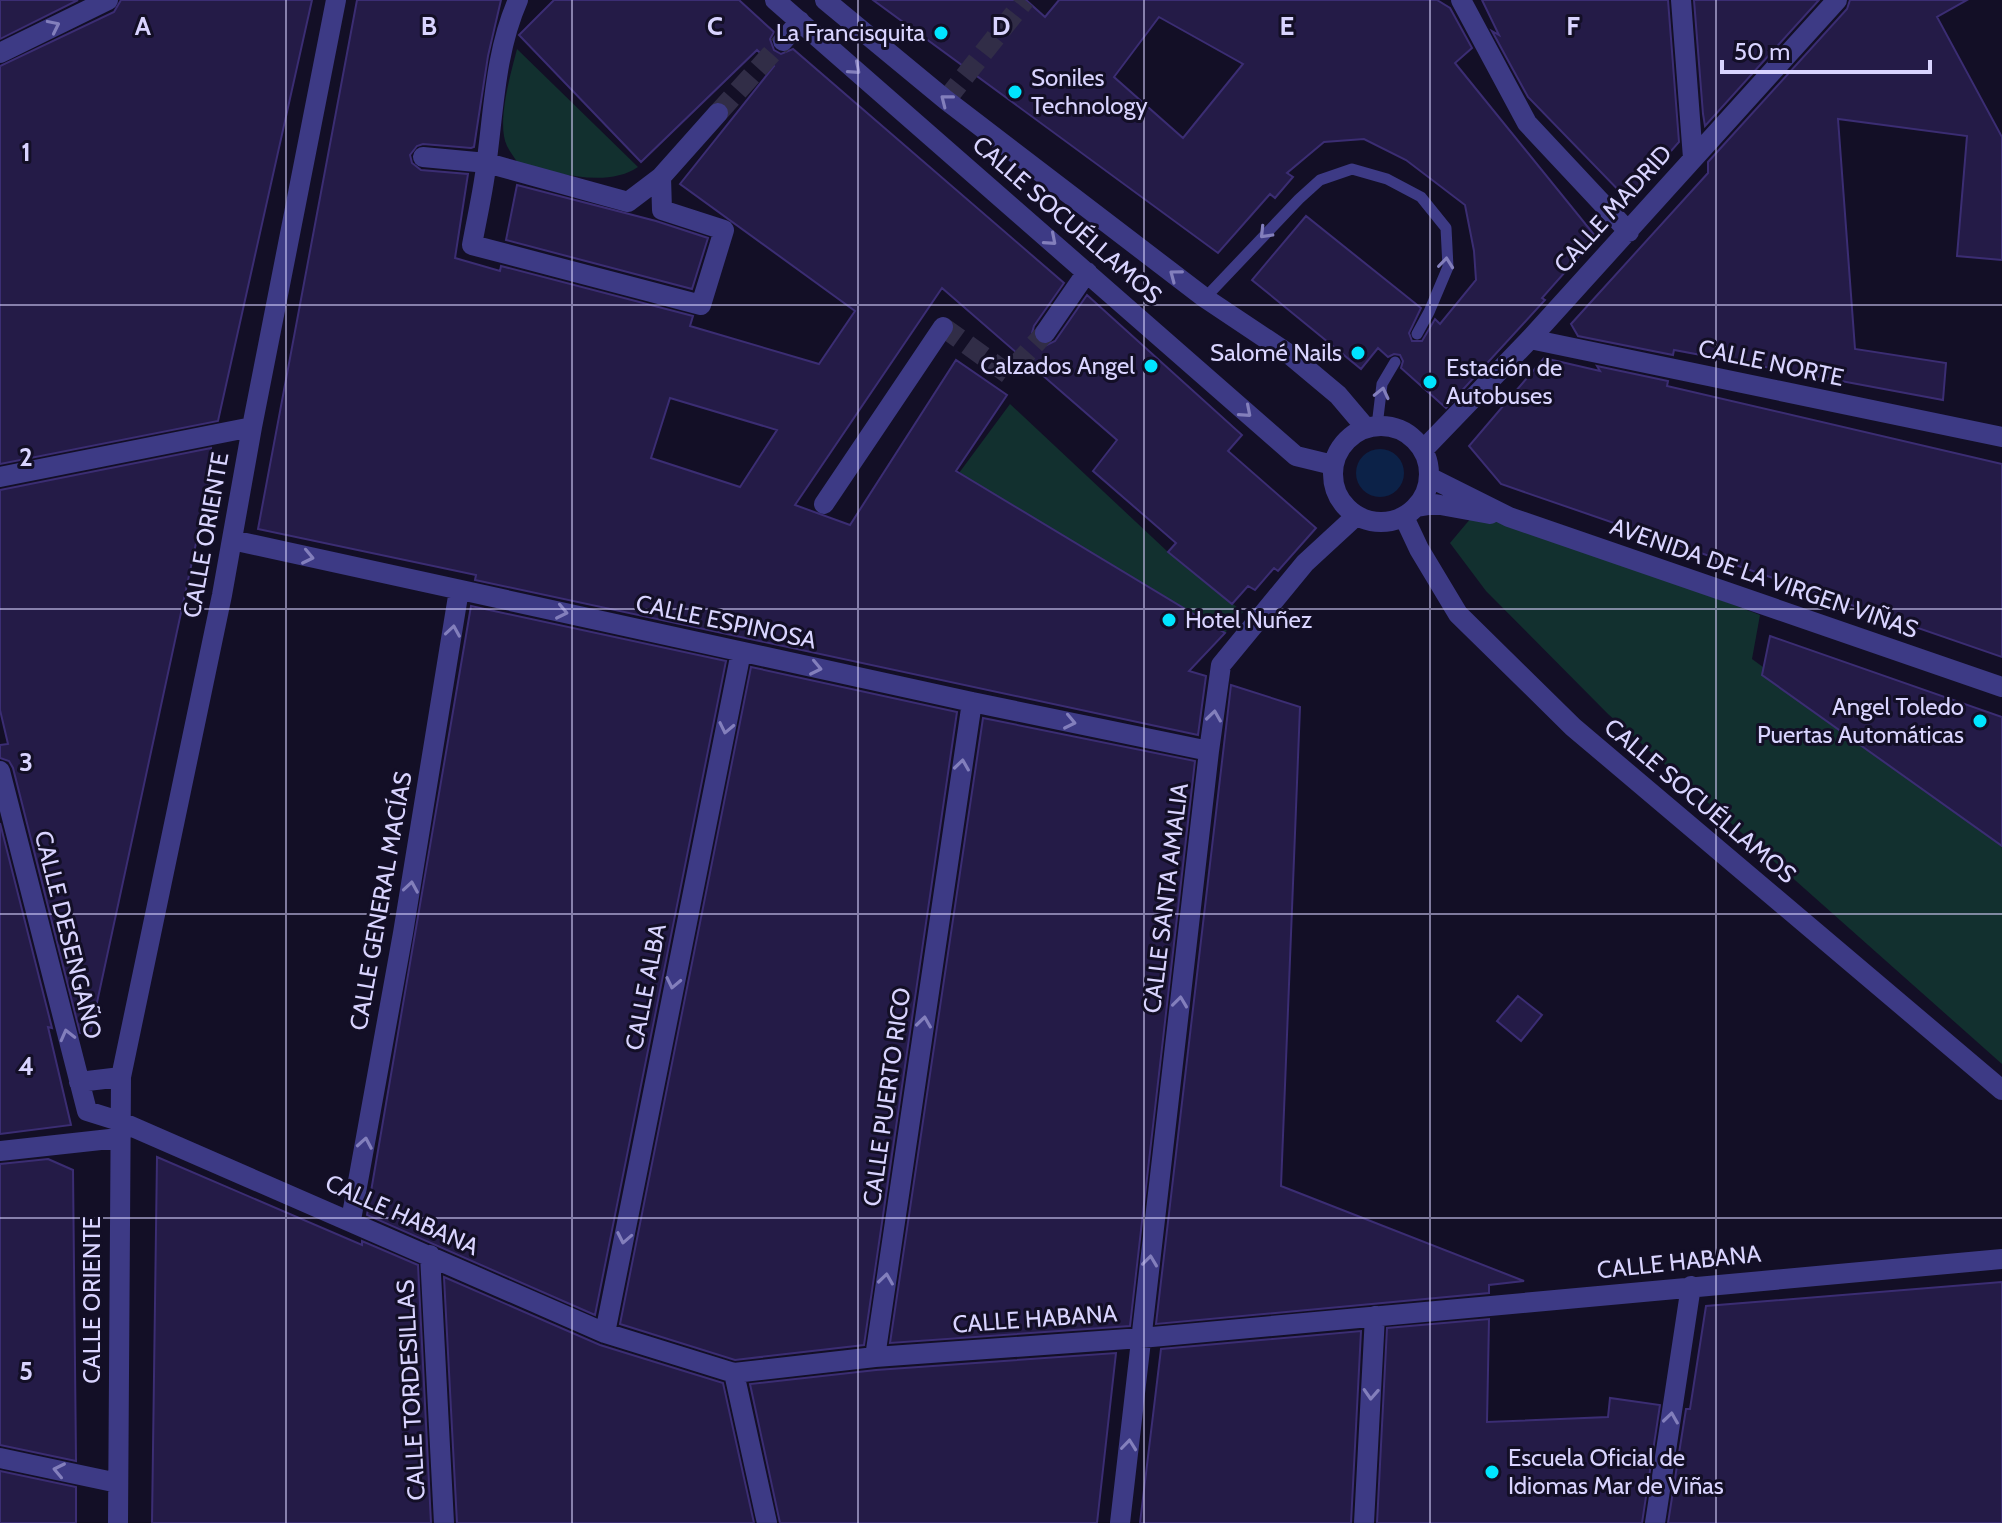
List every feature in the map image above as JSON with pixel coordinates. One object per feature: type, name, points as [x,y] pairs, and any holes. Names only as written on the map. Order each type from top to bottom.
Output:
[{"type":"street","points":[[0,53],[108,0]]},
{"type":"street","name":"CALLE ORIENTE","points":[[118,1523],[121,1077],[232,540],[336,0]]},
{"type":"street","points":[[518,0],[499,62],[487,163],[472,245],[701,305],[724,230],[662,210],[661,177]]},
{"type":"street","name":"CALLE SOCUÉLLAMOS","points":[[775,0],[1296,456],[1333,465]]},
{"type":"street","name":"CALLE SOCUÉLLAMOS","points":[[825,0],[946,100],[1205,298],[1289,354],[1372,427]]},
{"type":"street","points":[[1461,0],[1527,123],[1629,232]]},
{"type":"street","points":[[1681,0],[1693,158]]},
{"type":"street","name":"CALLE MADRID","points":[[1423,450],[1629,232],[1837,0]]},
{"type":"street","points":[[783,41],[800,21]]},
{"type":"street","points":[[423,157],[487,163],[628,202],[661,177],[718,113]]},
{"type":"street","points":[[1045,333],[1087,272]]},
{"type":"street","points":[[824,504],[943,327]]},
{"type":"street","name":"CALLE NORTE","points":[[1530,339],[2002,437]]},
{"type":"street","points":[[0,477],[252,427]]},
{"type":"street","points":[[1372,427],[1401,430],[1411,436],[1423,450],[1429,477],[1423,498],[1411,512],[1388,522],[1373,523],[1356,516],[1336,494],[1332,480],[1336,455],[1348,438],[1372,427]]},
{"type":"street","name":"AVENIDA DE LA VIRGEN VIÑAS","points":[[1429,477],[1509,517],[2002,687]]},
{"type":"street","name":"AVENIDA DE LA VIRGEN VIÑAS","points":[[1411,512],[1435,504],[1509,517]]},
{"type":"street","name":"CALLE SOCUÉLLAMOS","points":[[1411,512],[1419,549],[1458,614],[1573,727],[2002,1090]]},
{"type":"street","name":"CALLE SANTA AMALIA","points":[[1120,1523],[1221,665],[1305,563],[1356,516]]},
{"type":"street","name":"CALLE ESPINOSA","points":[[232,540],[1209,751]]},
{"type":"street","name":"CALLE GENERAL MACÍAS","points":[[351,1220],[403,933],[459,590]]},
{"type":"street","name":"CALLE ALBA","points":[[605,1333],[741,652]]},
{"type":"street","name":"CALLE PUERTO RICO","points":[[875,1357],[972,702]]},
{"type":"street","name":"CALLE DESENGAÑO","points":[[0,771],[87,1111]]},
{"type":"street","points":[[79,1082],[121,1077]]},
{"type":"street","name":"CALLE HABANA","points":[[87,1111],[119,1129],[351,1220],[605,1333],[734,1373],[875,1357],[1141,1338],[2002,1259]]},
{"type":"street","points":[[0,1151],[119,1129]]},
{"type":"street","name":"CALLE TORDESILLAS","points":[[430,1255],[444,1523]]},
{"type":"street","points":[[1655,1523],[1691,1286]]},
{"type":"street","points":[[1364,1523],[1375,1316]]},
{"type":"street","points":[[734,1373],[767,1523]]},
{"type":"street","points":[[0,1458],[118,1483]]},
{"type":"lane","points":[[1205,298],[1320,180],[1352,169],[1387,179],[1421,197],[1446,228],[1448,267],[1417,334]]},
{"type":"lane","points":[[1372,427],[1382,384],[1395,362]]},
{"type":"green space","points":[[517,49],[638,167],[625,174],[595,178],[518,163],[507,146],[503,125]]},
{"type":"green space","points":[[1010,404],[1168,552],[1243,612],[1225,633],[959,473]]},
{"type":"green space","points":[[1471,518],[1513,520],[1760,615],[1752,659],[2002,843],[2002,1064],[1608,714],[1486,591],[1450,543]]},
{"type":"water","points":[[1380,449],[1397,456],[1404,473],[1397,490],[1380,497],[1363,490],[1356,473],[1363,456]]},
{"type":"building","points":[[0,0],[78,0],[0,39]]},
{"type":"building","points":[[121,0],[312,0],[218,421],[0,464],[0,66],[114,12]]},
{"type":"building","points":[[357,0],[501,0],[488,56],[474,147],[423,144],[410,155],[412,163],[421,170],[468,174],[455,258],[500,271],[501,266],[693,316],[690,326],[819,364],[855,311],[680,184],[774,66],[757,50],[641,162],[519,35],[554,0],[739,0],[774,32],[770,39],[774,50],[781,54],[793,49],[1064,283],[1034,326],[1032,333],[1037,343],[1045,346],[1055,341],[1087,295],[1242,435],[1228,451],[1316,528],[1278,571],[1274,568],[1255,590],[1248,586],[1232,604],[1168,552],[1176,543],[1093,471],[1117,440],[942,288],[795,505],[850,525],[956,360],[1007,395],[956,471],[1225,633],[1189,671],[1206,676],[1198,735],[475,580],[476,575],[258,529]],"holes":[[[670,398],[777,430],[740,487],[651,458]]]},
{"type":"building","points":[[873,0],[1026,0],[1045,17],[1059,0],[1437,0],[1450,8],[1472,48],[1455,63],[1596,237],[1542,298],[1545,300],[1446,408],[1401,368],[1403,361],[1400,355],[1388,357],[1378,348],[1361,369],[1252,280],[1306,216],[1421,308],[1409,333],[1412,341],[1422,341],[1435,319],[1440,324],[1476,280],[1474,251],[1465,205],[1406,160],[1364,139],[1324,142],[1287,173],[1293,177],[1275,198],[1270,194],[1218,253]],"holes":[[[1159,17],[1243,64],[1183,138],[1114,77]]]},
{"type":"building","points":[[1482,0],[1668,0],[1679,142],[1628,200],[1528,97],[1492,31],[1499,35]]},
{"type":"building","points":[[1694,0],[1819,0],[1705,126],[1703,114]]},
{"type":"building","points":[[1850,0],[1967,0],[1937,17],[2002,137],[2002,260],[1957,256],[1967,136],[1838,119],[1855,349],[1946,363],[1943,400],[1674,350],[1673,355],[1578,336],[1571,324],[1708,173],[1708,162],[1847,9]]},
{"type":"building","points":[[517,185],[656,221],[708,238],[692,289],[506,240]]},
{"type":"building","points":[[1544,358],[1600,371],[1597,366],[1668,381],[1667,386],[2002,464],[2002,657],[1501,484],[1469,446]]},
{"type":"building","points":[[211,448],[210,456],[215,455],[90,1035],[80,1033],[13,768],[9,761],[0,758],[0,745],[8,744],[0,710],[0,490]]},
{"type":"building","points":[[471,606],[726,661],[595,1315],[367,1215]]},
{"type":"building","points":[[1770,636],[2002,717],[2002,846],[1762,675]]},
{"type":"building","points":[[751,667],[957,712],[864,1345],[735,1360],[620,1324]]},
{"type":"building","points":[[1231,685],[1300,707],[1281,1186],[1524,1281],[1489,1285],[1489,1293],[1156,1324]]},
{"type":"building","points":[[983,718],[1195,761],[1130,1326],[890,1343]]},
{"type":"building","points":[[0,823],[52,1028],[48,1027],[71,1125],[0,1134]]},
{"type":"building","points":[[1518,996],[1542,1015],[1521,1041],[1497,1021]]},
{"type":"building","points":[[157,1157],[362,1245],[362,1241],[418,1265],[431,1523],[152,1523]]},
{"type":"building","points":[[48,1159],[73,1170],[76,1461],[0,1445],[0,1164]]},
{"type":"building","points":[[444,1277],[600,1345],[723,1383],[754,1523],[457,1523]]},
{"type":"building","points":[[2002,1282],[2002,1523],[1668,1523],[1706,1306]]},
{"type":"building","name":"Escuela Oficial de Idiomas Mar de Viñas","points":[[1489,1319],[1487,1422],[1608,1417],[1610,1398],[1660,1405],[1642,1523],[1377,1523],[1387,1328]]},
{"type":"building","points":[[1361,1331],[1351,1523],[1140,1523],[1161,1349]]},
{"type":"building","points":[[1116,1353],[1097,1523],[780,1523],[750,1384],[876,1370]]},
{"type":"building","points":[[0,1471],[76,1487],[76,1523],[0,1523]]},
{"type":"tunnel","points":[[946,100],[1025,0]]},
{"type":"tunnel","points":[[718,113],[783,41]]},
{"type":"tunnel","points":[[943,327],[1008,374],[1045,333]]},
{"type":"place","name":"La Francisquita","points":[[941,33]]},
{"type":"place","name":"Soniles Technology","points":[[1015,92]]},
{"type":"place","name":"Salomé Nails","points":[[1358,353]]},
{"type":"place","name":"Calzados Angel","points":[[1151,366]]},
{"type":"place","name":"Estación de Autobuses","points":[[1430,382]]},
{"type":"place","name":"Hotel Nuñez","points":[[1169,620]]},
{"type":"place","name":"Angel Toledo Puertas Automáticas","points":[[1980,721]]},
{"type":"place","name":"Escuela Oficial de Idiomas Mar de Viñas","points":[[1492,1472]]}]
